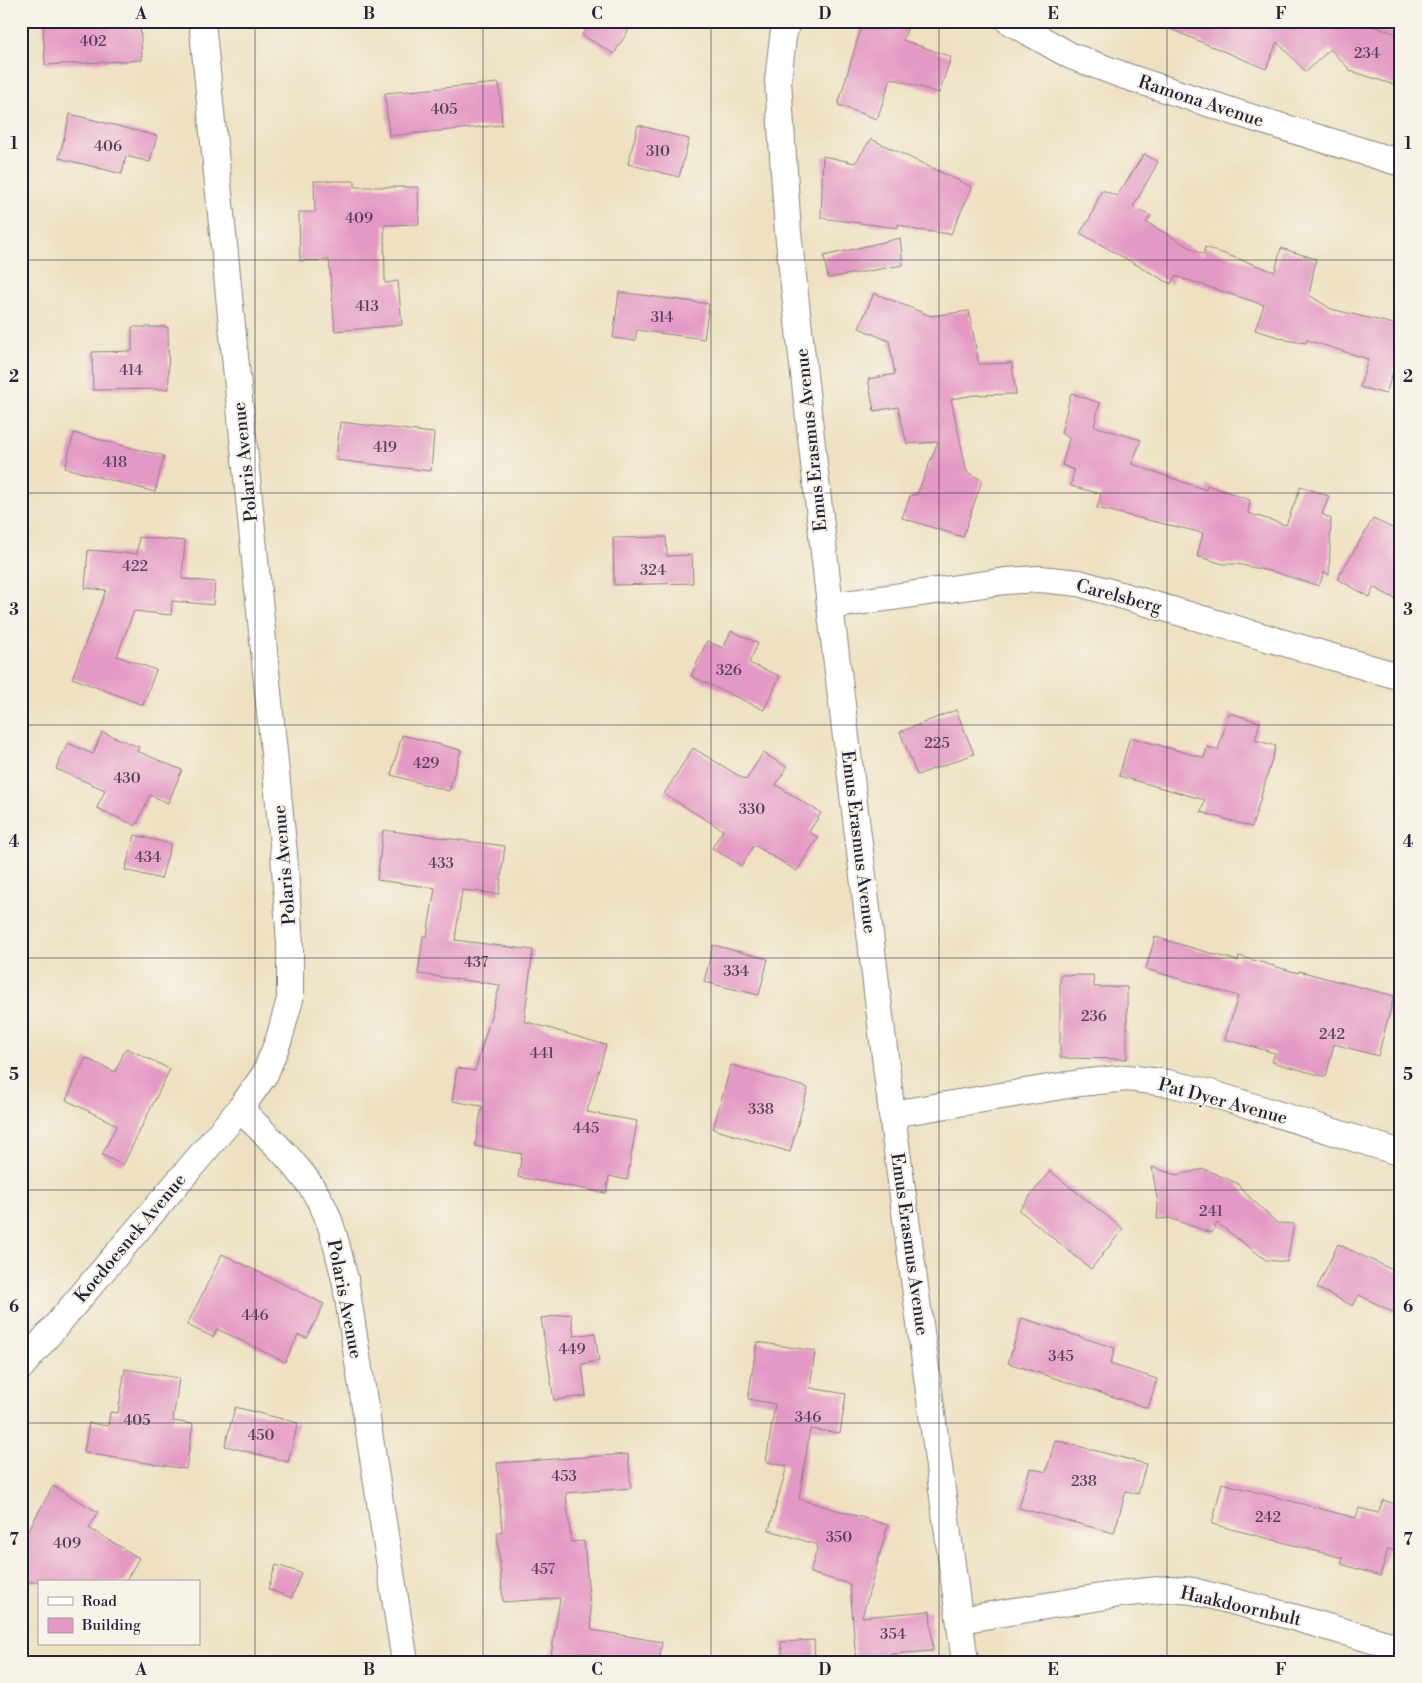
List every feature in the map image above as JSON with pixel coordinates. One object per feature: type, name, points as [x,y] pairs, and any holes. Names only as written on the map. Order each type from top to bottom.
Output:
[{"type":"street","name":"Polaris Avenue","points":[[202,21],[284,854],[290,944],[290,1000],[279,1039],[265,1074],[240,1109],[282,1150],[306,1180],[319,1199],[330,1224],[345,1279],[406,1662]]},
{"type":"street","name":"Emus Erasmus Avenue","points":[[787,21],[783,37],[778,80],[788,232],[830,606],[892,1114],[965,1662]]},
{"type":"street","name":"Ramona Avenue","points":[[1009,21],[1071,56],[1241,114],[1401,163]]},
{"type":"street","name":"Carelsberg","points":[[830,606],[1006,581],[1040,579],[1072,582],[1401,677]]},
{"type":"street","name":"Pat Dyer Avenue","points":[[892,1114],[1080,1083],[1127,1078],[1168,1083],[1210,1093],[1401,1153]]},
{"type":"street","name":"Koedoesnek Avenue","points":[[21,1367],[240,1109]]},
{"type":"street","name":"Haakdoornbult","points":[[960,1620],[1119,1594],[1169,1589],[1193,1591],[1238,1602],[1401,1648]]},
{"type":"building","points":[[43,21],[140,21],[142,60],[45,65]]},
{"type":"building","points":[[591,21],[634,21],[614,54],[582,35]]},
{"type":"building","points":[[863,21],[894,21],[908,27],[903,40],[951,57],[939,93],[891,78],[877,119],[838,105]]},
{"type":"building","points":[[1151,21],[1367,21],[1372,26],[1401,35],[1401,87],[1351,71],[1330,49],[1306,72],[1277,42],[1266,69]]},
{"type":"building","points":[[499,83],[502,125],[389,136],[385,93]]},
{"type":"building","points":[[70,114],[157,136],[150,162],[126,156],[122,174],[59,158]]},
{"type":"building","points":[[638,125],[689,139],[679,177],[628,164]]},
{"type":"building","points":[[871,139],[972,187],[951,234],[916,230],[898,224],[898,228],[821,218],[823,156],[855,163]]},
{"type":"building","points":[[1144,154],[1158,162],[1133,207],[1151,216],[1146,222],[1203,255],[1205,247],[1275,272],[1281,248],[1316,259],[1309,295],[1331,309],[1394,324],[1394,332],[1401,335],[1401,369],[1394,368],[1386,394],[1360,387],[1368,359],[1307,340],[1306,343],[1291,341],[1255,330],[1264,305],[1175,276],[1171,284],[1080,233],[1090,218],[1102,190],[1117,196]]},
{"type":"building","points":[[314,181],[355,181],[355,187],[418,187],[419,224],[384,225],[385,283],[398,281],[402,325],[335,331],[329,260],[300,261],[299,212],[315,212]]},
{"type":"building","points":[[900,238],[903,265],[828,278],[824,256]]},
{"type":"building","points":[[619,292],[709,304],[704,339],[637,330],[635,341],[613,338]]},
{"type":"building","points":[[874,293],[931,316],[969,311],[979,364],[1012,363],[1016,394],[975,395],[951,399],[967,472],[982,480],[963,537],[902,518],[910,496],[917,494],[938,442],[907,444],[898,407],[874,411],[868,379],[895,374],[889,341],[859,328]]},
{"type":"building","points":[[132,327],[168,327],[169,389],[93,390],[92,352],[132,351]]},
{"type":"building","points":[[1071,393],[1100,403],[1094,426],[1141,440],[1132,464],[1206,490],[1207,485],[1250,500],[1248,513],[1286,525],[1301,486],[1329,496],[1322,514],[1331,519],[1329,575],[1324,572],[1319,586],[1274,572],[1237,564],[1223,564],[1197,556],[1203,533],[1097,508],[1101,494],[1071,486],[1074,470],[1062,465],[1069,438],[1061,433]]},
{"type":"building","points":[[340,422],[434,433],[431,471],[336,460]]},
{"type":"building","points":[[74,433],[164,456],[155,492],[65,468]]},
{"type":"building","points":[[1373,519],[1401,532],[1401,602],[1373,587],[1370,597],[1337,579]]},
{"type":"building","points":[[139,537],[185,541],[182,579],[215,582],[213,605],[172,601],[171,615],[134,611],[117,656],[156,670],[143,705],[72,678],[106,590],[85,588],[88,550],[137,554]]},
{"type":"building","points":[[666,537],[667,556],[692,555],[693,583],[614,585],[613,538]]},
{"type":"building","points":[[731,631],[758,643],[749,663],[780,676],[764,710],[691,676],[707,641],[723,648]]},
{"type":"building","points":[[956,710],[974,754],[917,775],[900,732]]},
{"type":"building","points":[[1229,713],[1260,722],[1255,740],[1276,746],[1252,827],[1201,812],[1205,800],[1119,776],[1130,737],[1204,758],[1207,747],[1218,750]]},
{"type":"building","points":[[102,732],[139,747],[137,751],[182,770],[168,803],[150,795],[136,826],[97,808],[105,790],[56,769],[68,743],[93,754]]},
{"type":"building","points":[[402,735],[461,750],[449,791],[391,775]]},
{"type":"building","points":[[693,748],[746,780],[763,753],[787,767],[776,785],[821,813],[809,832],[818,837],[797,871],[754,845],[742,866],[712,848],[723,830],[664,794]]},
{"type":"building","points":[[383,830],[505,846],[499,894],[462,890],[455,940],[533,950],[524,1021],[606,1045],[587,1112],[637,1121],[627,1180],[609,1176],[606,1193],[518,1177],[522,1154],[475,1146],[482,1106],[452,1101],[457,1068],[475,1071],[500,985],[418,974],[423,936],[427,936],[435,888],[377,880]]},
{"type":"building","points":[[135,835],[171,844],[161,879],[125,870]]},
{"type":"building","points":[[1155,937],[1238,961],[1239,956],[1298,973],[1299,971],[1394,996],[1378,1056],[1334,1044],[1326,1077],[1272,1062],[1275,1053],[1225,1039],[1238,996],[1146,969]]},
{"type":"building","points":[[713,945],[768,959],[759,995],[704,982]]},
{"type":"building","points":[[1060,975],[1093,975],[1094,987],[1127,987],[1127,1059],[1060,1058]]},
{"type":"building","points":[[126,1048],[170,1069],[123,1165],[102,1155],[117,1125],[66,1100],[86,1058],[115,1072]]},
{"type":"building","points":[[731,1065],[808,1088],[790,1152],[713,1129]]},
{"type":"building","points":[[1152,1167],[1176,1175],[1204,1169],[1237,1183],[1277,1223],[1294,1224],[1287,1262],[1266,1260],[1217,1223],[1212,1233],[1169,1218],[1157,1219],[1158,1205]]},
{"type":"building","points":[[1050,1171],[1123,1229],[1091,1269],[1019,1210]]},
{"type":"building","points":[[1338,1244],[1401,1274],[1401,1316],[1359,1295],[1353,1306],[1317,1288]]},
{"type":"building","points":[[222,1254],[324,1304],[307,1338],[298,1335],[285,1362],[217,1329],[213,1337],[187,1325]]},
{"type":"building","points":[[571,1314],[574,1336],[595,1333],[599,1361],[582,1364],[586,1396],[554,1400],[541,1318]]},
{"type":"building","points":[[1022,1318],[1115,1348],[1110,1364],[1157,1379],[1148,1408],[1008,1363]]},
{"type":"building","points":[[757,1342],[815,1351],[810,1388],[846,1394],[840,1433],[810,1429],[799,1499],[888,1525],[862,1617],[930,1611],[933,1651],[890,1654],[890,1662],[856,1662],[850,1584],[810,1573],[818,1545],[769,1530],[787,1466],[766,1462],[775,1404],[748,1399]]},
{"type":"building","points":[[125,1369],[179,1378],[173,1421],[193,1424],[186,1469],[84,1453],[89,1423],[108,1426],[110,1412],[118,1413]]},
{"type":"building","points":[[235,1407],[298,1423],[288,1462],[225,1446]]},
{"type":"building","points":[[1055,1440],[1146,1464],[1138,1494],[1126,1491],[1114,1533],[1019,1508],[1030,1468],[1046,1472]]},
{"type":"building","points":[[628,1454],[631,1488],[566,1493],[571,1542],[584,1541],[592,1630],[662,1642],[659,1662],[550,1662],[560,1598],[503,1602],[497,1532],[502,1532],[497,1463]]},
{"type":"building","points":[[1222,1483],[1356,1518],[1359,1508],[1378,1513],[1383,1500],[1401,1506],[1401,1553],[1388,1549],[1380,1576],[1341,1564],[1343,1558],[1212,1524]]},
{"type":"building","points":[[53,1486],[98,1512],[89,1528],[139,1558],[126,1580],[38,1580],[38,1582],[21,1582],[21,1527],[28,1531]]},
{"type":"building","points":[[276,1565],[301,1573],[292,1598],[268,1589]]},
{"type":"building","points":[[814,1640],[815,1662],[783,1662],[781,1642]]}]
